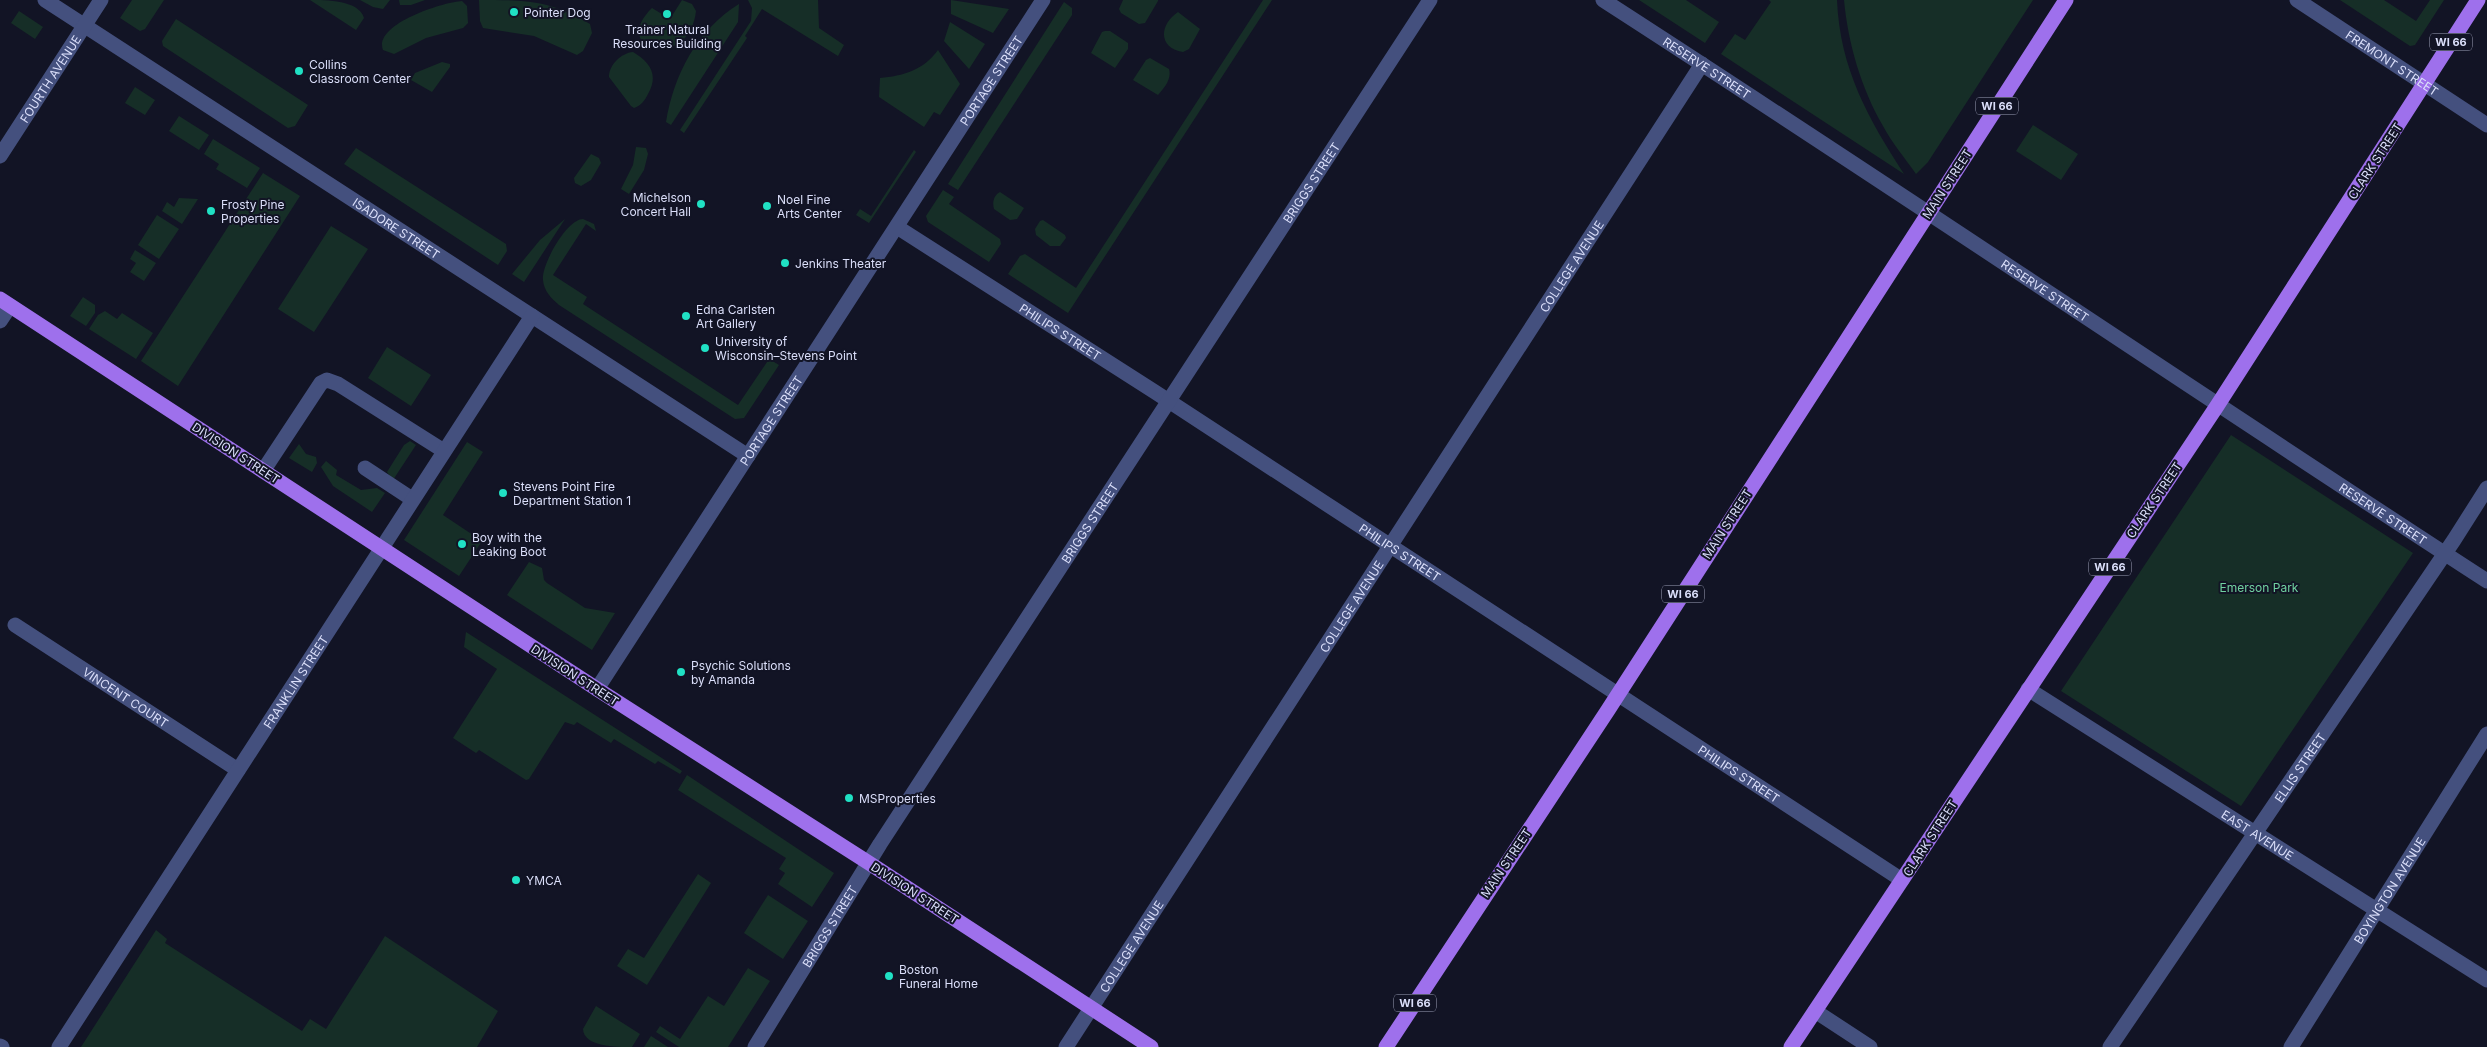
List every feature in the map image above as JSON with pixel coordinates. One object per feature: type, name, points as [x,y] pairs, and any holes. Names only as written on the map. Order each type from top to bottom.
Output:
[{"type":"main road","name":"MAIN STREET","points":[[1386,1047],[1617,695],[2066,0]]},
{"type":"main road","name":"CLARK STREET","points":[[1791,1047],[2217,406],[2478,0]]},
{"type":"main road","name":"DIVISION STREET","points":[[5,303],[597,689],[869,862],[1090,1009],[1151,1047]]},
{"type":"street","name":"ISADORE STREET","points":[[46,0],[748,456]]},
{"type":"street","name":"FOURTH AVENUE","points":[[0,156],[101,0]]},
{"type":"street","name":"PORTAGE STREET","points":[[597,689],[1043,0]]},
{"type":"street","name":"BRIGGS STREET","points":[[755,1047],[869,862],[1430,0]]},
{"type":"street","name":"RESERVE STREET","points":[[1603,0],[1928,211],[2217,406],[2487,581]]},
{"type":"street","name":"FREMONT STREET","points":[[2297,0],[2487,125]]},
{"type":"street","name":"COLLEGE AVENUE","points":[[1066,1047],[1702,64]]},
{"type":"street","name":"PHILIPS STREET","points":[[897,227],[1170,402],[1902,880]]},
{"type":"street","points":[[0,321],[5,303]]},
{"type":"street","name":"FRANKLIN STREET","points":[[59,1047],[532,316]]},
{"type":"street","points":[[263,471],[312,395],[321,383],[327,380],[338,384],[444,451]]},
{"type":"street","points":[[365,468],[412,500]]},
{"type":"street","name":"ELLIS STREET","points":[[2110,1047],[2487,488]]},
{"type":"street","name":"VINCENT COURT","points":[[16,625],[238,770]]},
{"type":"street","name":"EAST AVENUE","points":[[2028,689],[2487,980]]},
{"type":"street","name":"BOYINGTON AVENUE","points":[[2291,1047],[2487,734]]},
{"type":"street","points":[[1815,1011],[1870,1047]]},
{"type":"green space","points":[[132,0],[164,0],[145,29],[140,31],[120,18]]},
{"type":"green space","points":[[310,0],[349,4],[361,12],[364,18],[356,30]]},
{"type":"green space","points":[[360,0],[390,0],[383,9],[373,7]]},
{"type":"green space","points":[[399,0],[425,0],[411,5],[400,5]]},
{"type":"green space","points":[[479,0],[524,1],[549,6],[576,16],[590,24],[592,33],[583,51],[577,55],[534,36],[483,28],[480,21]]},
{"type":"green space","points":[[682,0],[692,4],[696,11],[690,30],[680,42],[667,48],[655,48],[645,44],[639,35],[641,23],[652,8],[670,19]]},
{"type":"green space","points":[[748,0],[818,0],[819,28],[844,45],[838,56],[762,9],[745,36],[747,38],[684,133],[680,130],[751,21],[752,8]]},
{"type":"green space","points":[[951,0],[1009,9],[993,33],[951,14]]},
{"type":"green space","points":[[1123,0],[1158,1],[1145,23],[1139,24],[1121,13],[1119,9]]},
{"type":"green space","points":[[1263,0],[1272,0],[1068,313],[1008,274],[1020,256],[1025,254],[1076,288]]},
{"type":"green space","points":[[1639,0],[1686,0],[1719,22],[1705,43]]},
{"type":"green space","points":[[1769,0],[1837,0],[1839,25],[1844,48],[1858,92],[1879,133],[1904,174],[1721,54],[1735,34],[1745,40],[1771,2]]},
{"type":"green space","points":[[1844,0],[2033,0],[1928,162],[1916,174],[1894,144],[1868,96],[1852,49]]},
{"type":"green space","points":[[2340,0],[2384,0],[2416,21],[2430,0],[2444,0],[2415,45],[2410,46]]},
{"type":"green space","points":[[462,1],[467,6],[468,23],[463,28],[426,38],[394,54],[383,50],[383,40],[399,23],[426,10]]},
{"type":"green space","points":[[1064,2],[1072,8],[1072,15],[958,190],[948,184]]},
{"type":"green space","points":[[739,4],[738,22],[671,125],[666,122],[670,104],[675,87],[690,55],[711,27]]},
{"type":"green space","points":[[19,11],[43,27],[35,39],[11,23]]},
{"type":"green space","points":[[1178,12],[1200,29],[1189,49],[1183,52],[1169,46],[1165,41],[1164,35],[1167,23]]},
{"type":"green space","points":[[176,19],[308,105],[295,126],[288,128],[163,46],[162,41]]},
{"type":"green space","points":[[950,22],[985,44],[969,69],[944,41]]},
{"type":"green space","points":[[1110,31],[1128,43],[1128,49],[1115,68],[1091,53],[1102,32]]},
{"type":"green space","points":[[938,50],[960,84],[940,115],[934,112],[924,127],[879,97],[880,78],[897,76],[912,71],[926,63]]},
{"type":"green space","points":[[633,52],[644,60],[653,75],[653,81],[647,96],[639,106],[634,108],[609,77],[611,68],[616,60]]},
{"type":"green space","points":[[1150,58],[1169,69],[1170,73],[1165,86],[1158,95],[1133,80],[1146,60]]},
{"type":"green space","points":[[442,62],[450,64],[450,67],[432,92],[411,80],[415,73]]},
{"type":"green space","points":[[135,87],[155,100],[145,115],[125,103]]},
{"type":"green space","points":[[179,116],[209,135],[199,150],[169,131]]},
{"type":"green space","points":[[2033,125],[2078,154],[2061,180],[2016,151]]},
{"type":"green space","points":[[213,139],[260,168],[247,188],[216,169],[219,164],[204,154]]},
{"type":"green space","points":[[636,147],[646,148],[648,154],[644,170],[629,194],[621,189],[633,165]]},
{"type":"green space","points":[[356,148],[506,244],[507,251],[498,265],[344,164]]},
{"type":"green space","points":[[914,150],[916,152],[869,223],[856,215],[860,209],[871,216]]},
{"type":"green space","points":[[591,154],[599,158],[601,163],[591,180],[581,186],[575,183],[574,178]]},
{"type":"green space","points":[[263,173],[300,196],[178,386],[141,361]]},
{"type":"green space","points":[[943,190],[954,197],[949,204],[1000,239],[1001,244],[989,262],[928,222],[926,216]]},
{"type":"green space","points":[[1000,192],[1024,208],[1017,219],[1010,220],[994,209],[994,199]]},
{"type":"green space","points":[[179,198],[198,199],[182,224],[162,211],[167,202],[174,207]]},
{"type":"green space","points":[[157,215],[179,229],[159,259],[138,245]]},
{"type":"green space","points":[[565,219],[524,282],[512,274],[540,240]]},
{"type":"green space","points":[[583,219],[594,224],[596,231],[586,224],[553,275],[587,297],[583,304],[738,405],[769,359],[779,365],[744,418],[735,419],[559,305],[546,291],[543,273],[556,244],[570,226]]},
{"type":"green space","points":[[1043,220],[1065,235],[1066,238],[1060,246],[1050,246],[1036,235],[1035,229],[1040,221]]},
{"type":"green space","points":[[331,226],[368,249],[314,332],[278,309]]},
{"type":"green space","points":[[135,250],[156,263],[144,281],[130,272],[136,263],[130,259]]},
{"type":"green space","points":[[83,297],[95,305],[95,313],[86,326],[70,316]]},
{"type":"green space","points":[[105,311],[117,319],[122,313],[153,333],[136,359],[89,329],[98,315]]},
{"type":"green space","points":[[387,347],[431,375],[411,406],[368,378]]},
{"type":"green space","name":"Emerson Park","points":[[2231,435],[2413,553],[2241,806],[2061,691]]},
{"type":"green space","points":[[410,441],[416,445],[393,480],[387,472],[404,445]]},
{"type":"green space","points":[[467,442],[483,452],[443,515],[482,541],[459,576],[404,540]]},
{"type":"green space","points":[[299,444],[306,454],[316,457],[317,463],[312,472],[289,458]]},
{"type":"green space","points":[[326,461],[337,470],[336,475],[361,490],[377,488],[385,493],[372,512],[333,486],[321,467]]},
{"type":"green space","points":[[529,562],[542,568],[544,580],[547,583],[585,608],[615,613],[592,650],[507,595]]},
{"type":"green space","points":[[466,632],[682,771],[680,774],[658,761],[655,764],[614,739],[611,743],[577,722],[574,725],[565,722],[529,779],[526,780],[479,750],[476,753],[453,738],[497,669],[464,647]]},
{"type":"green space","points":[[687,775],[834,873],[812,907],[778,884],[785,873],[779,869],[786,858],[678,790]]},
{"type":"green space","points":[[698,874],[711,883],[647,985],[617,966],[628,949],[644,958]]},
{"type":"green space","points":[[768,895],[808,921],[783,959],[744,933]]},
{"type":"green space","points":[[156,930],[167,939],[165,943],[302,1031],[310,1019],[326,1029],[385,936],[498,1011],[477,1047],[81,1047]]},
{"type":"green space","points":[[748,968],[770,981],[728,1047],[679,1047],[656,1032],[660,1026],[680,1039],[708,996],[724,1006]]},
{"type":"green space","points":[[596,1006],[640,1034],[632,1047],[602,1045],[595,1043],[585,1035],[583,1029]]},
{"type":"green space","points":[[651,1036],[668,1047],[644,1047]]},
{"type":"place","name":"Pointer Dog","points":[[514,12]]},
{"type":"place","name":"Trainer Natural Resources Building","points":[[667,14]]},
{"type":"place","name":"Collins Classroom Center","points":[[299,71]]},
{"type":"place","name":"Michelson Concert Hall","points":[[701,204]]},
{"type":"place","name":"Noel Fine Arts Center","points":[[767,206]]},
{"type":"place","name":"Frosty Pine Properties","points":[[211,211]]},
{"type":"place","name":"Jenkins Theater","points":[[785,263]]},
{"type":"place","name":"Edna Carlsten Art Gallery","points":[[686,316]]},
{"type":"place","name":"University of Wisconsin–Stevens Point","points":[[705,348]]},
{"type":"place","name":"Stevens Point Fire Department Station 1","points":[[503,493]]},
{"type":"place","name":"Boy with the Leaking Boot","points":[[462,544]]},
{"type":"place","name":"Psychic Solutions by Amanda","points":[[681,672]]},
{"type":"place","name":"MSProperties","points":[[849,798]]},
{"type":"place","name":"YMCA","points":[[516,880]]},
{"type":"place","name":"Boston Funeral Home","points":[[889,976]]}]
